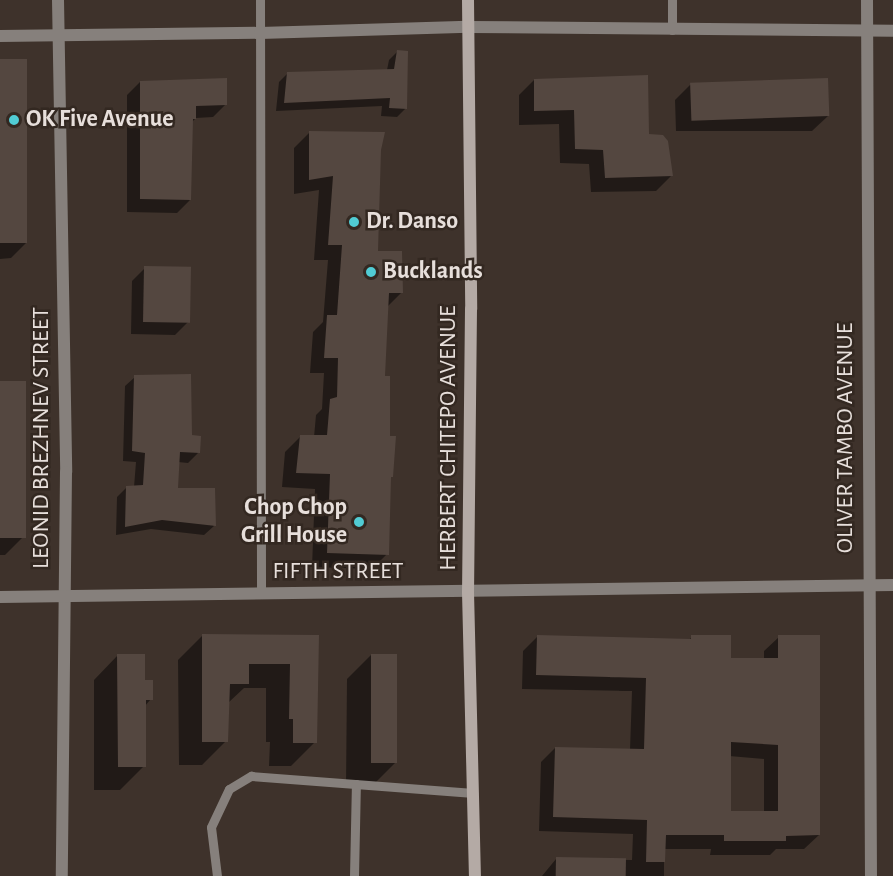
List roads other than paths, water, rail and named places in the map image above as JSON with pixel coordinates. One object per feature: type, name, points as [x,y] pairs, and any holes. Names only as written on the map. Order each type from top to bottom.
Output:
[{"type":"main road","name":"HERBERT CHITEPO AVENUE","points":[[468,0],[471,309],[468,592],[475,876]]},
{"type":"street","name":"LEONID BREZHNEV STREET","points":[[58,0],[66,472],[62,876]]},
{"type":"street","name":"OLIVER TAMBO AVENUE","points":[[867,0],[871,876]]},
{"type":"street","points":[[0,36],[260,33],[468,27],[893,31]]},
{"type":"street","name":"FIFTH STREET","points":[[0,597],[893,585]]},
{"type":"lane","points":[[260,0],[261,594]]},
{"type":"lane","points":[[672,0],[672,30]]},
{"type":"lane","points":[[217,876],[211,827],[229,789],[251,776],[473,793]]},
{"type":"lane","points":[[354,876],[356,784]]},
{"type":"place","name":"OK Five Avenue","points":[[14,120]]},
{"type":"place","name":"Dr. Danso","points":[[354,222]]},
{"type":"place","name":"Bucklands","points":[[371,272]]},
{"type":"place","name":"Chop Chop Grill House","points":[[359,522]]}]
